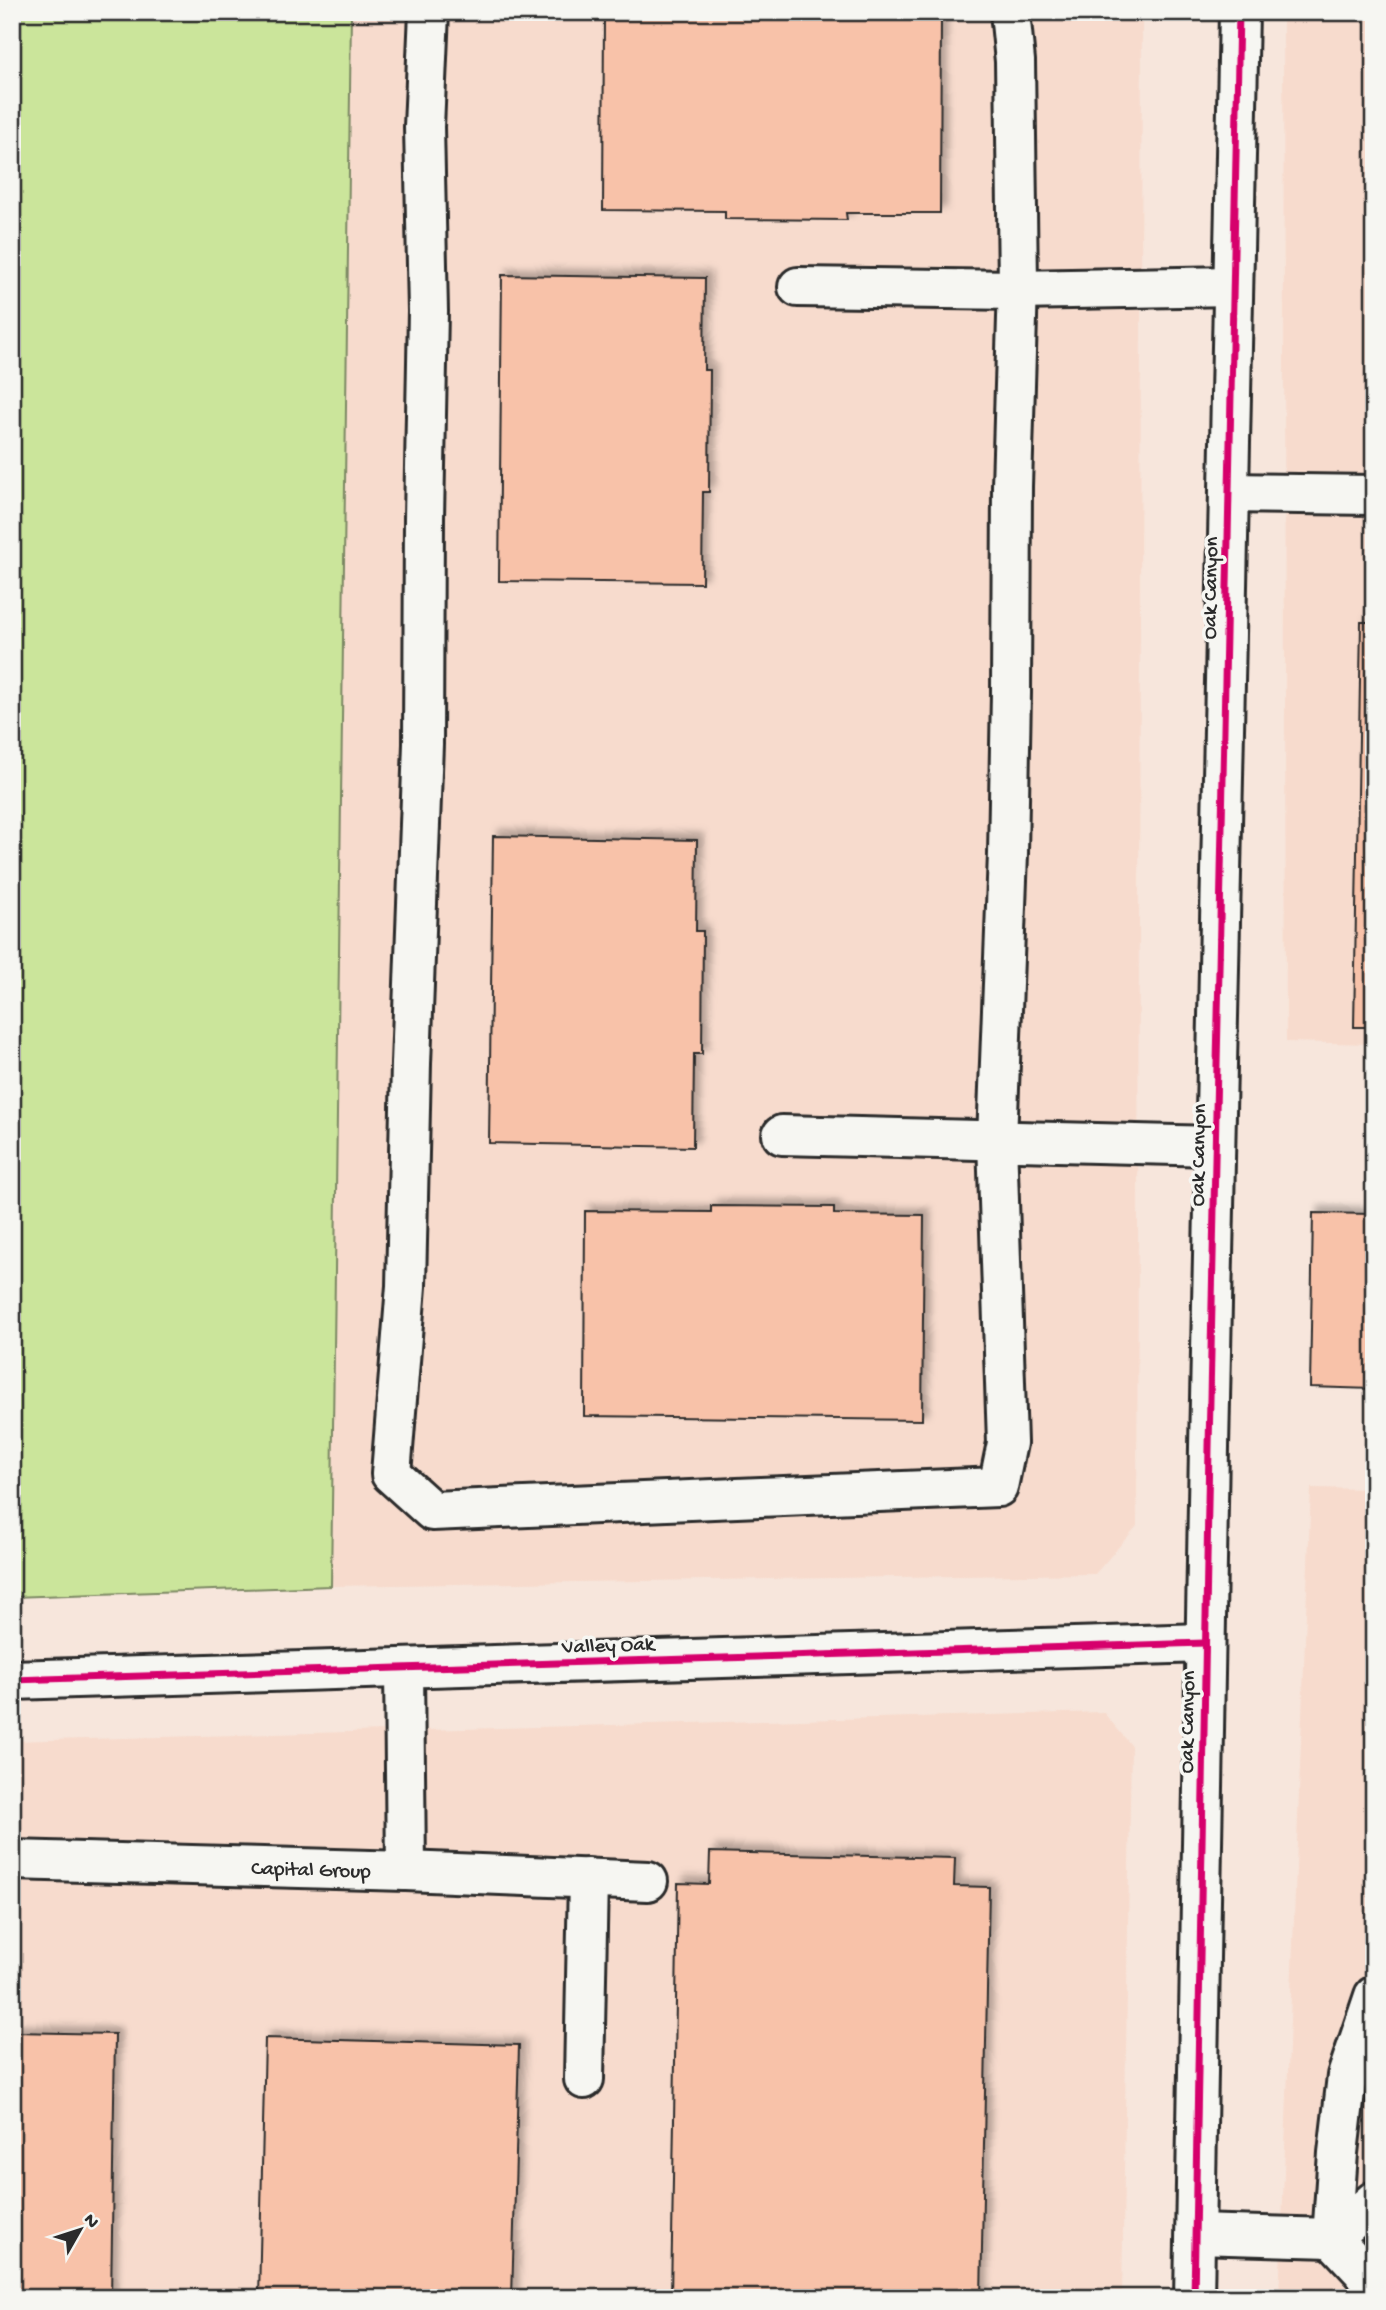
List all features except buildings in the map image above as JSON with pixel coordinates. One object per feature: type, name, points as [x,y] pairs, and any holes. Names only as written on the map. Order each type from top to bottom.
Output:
[{"type":"street","points":[[429,12],[424,127],[428,311],[423,744],[406,1286],[391,1474],[432,1511],[998,1487],[1007,1443],[997,1140],[1008,854],[1017,290],[1015,61],[1010,12]]},
{"type":"street","name":"Oak Canyon","points":[[1194,2298],[1239,12]]},
{"type":"street","points":[[798,287],[1017,290],[1233,286]]},
{"type":"street","points":[[1229,493],[1374,495]]},
{"type":"street","points":[[782,1135],[1215,1146]]},
{"type":"street","name":"Valley Oak","points":[[12,1680],[1205,1643]]},
{"type":"street","points":[[404,1668],[406,1871]]},
{"type":"street","name":"Capital Group","points":[[12,1860],[648,1881]]},
{"type":"street","points":[[584,2079],[588,1878]]},
{"type":"street","points":[[1374,1996],[1347,2076],[1332,2238],[1374,2283]]},
{"type":"street","points":[[1196,2234],[1332,2238],[1374,2201]]},
{"type":"shaded area","points":[[351,12],[1142,12],[1137,1526],[1095,1574],[331,1586]]},
{"type":"shaded area","points":[[1283,12],[1374,12],[1374,1044],[1286,1042]]},
{"type":"shaded area","points":[[1311,1488],[1374,1489],[1374,2298],[1279,2298]]},
{"type":"shaded area","points":[[1103,1712],[1131,1745],[1122,2298],[12,2298],[12,1741]]},
{"type":"green space","points":[[12,12],[351,12],[331,1586],[12,1597]]},
{"type":"cycle path","points":[[1194,2298],[1239,12]]},
{"type":"cycle path","points":[[12,1680],[1205,1643]]}]
